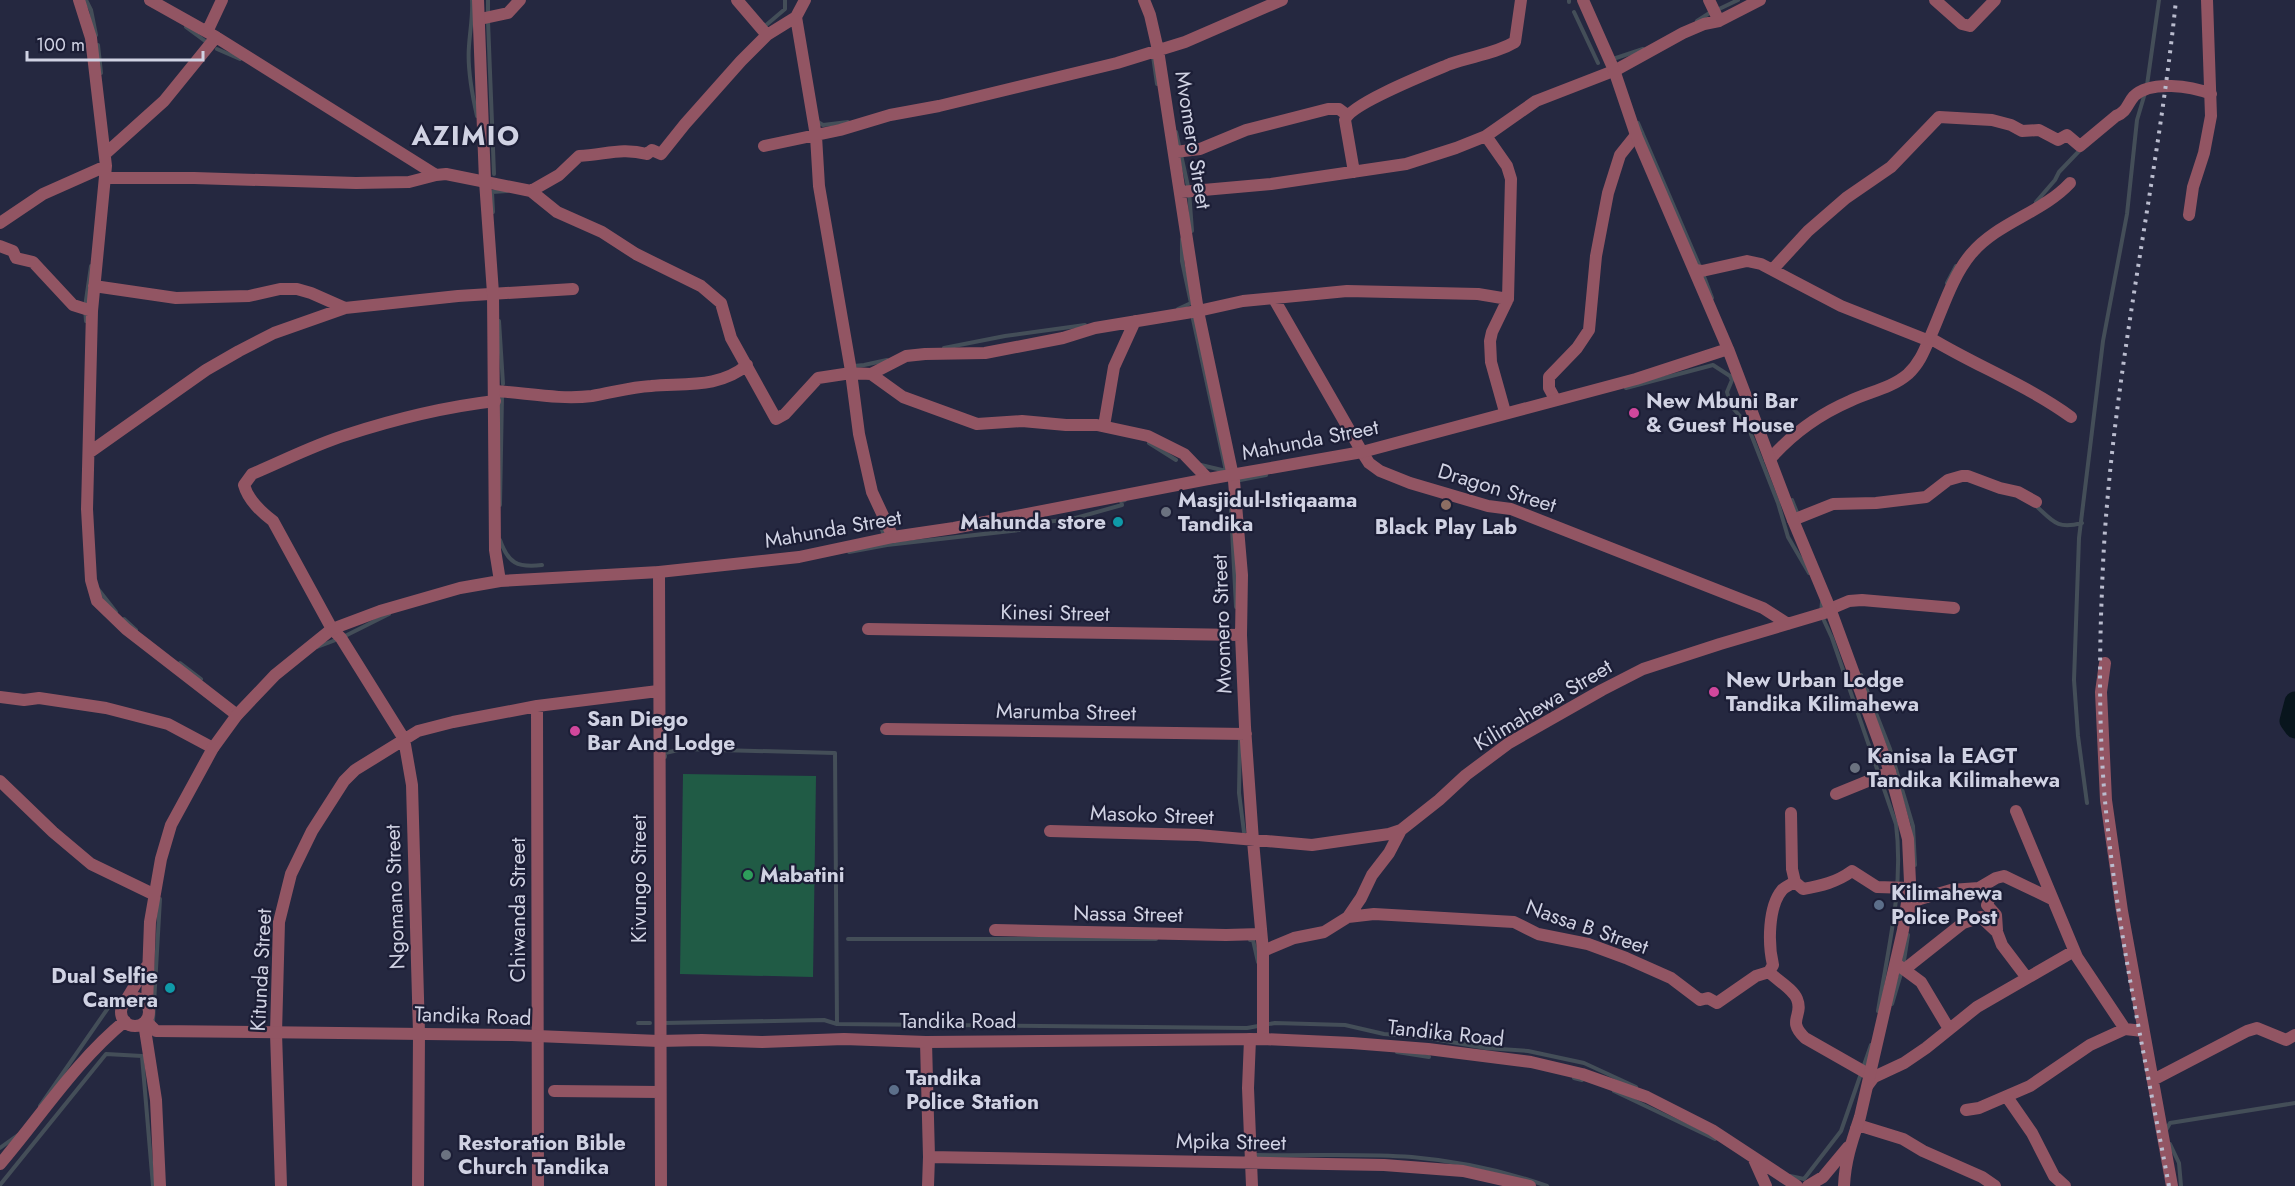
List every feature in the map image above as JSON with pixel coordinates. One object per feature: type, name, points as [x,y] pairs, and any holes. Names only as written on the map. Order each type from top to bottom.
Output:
[{"type":"street","points":[[79,0],[91,38],[106,166],[92,311],[87,509],[91,580],[97,601],[126,629],[237,715]]},
{"type":"street","points":[[150,0],[212,34],[436,175]]},
{"type":"street","points":[[0,223],[43,194],[106,166],[164,101],[212,34],[222,0]]},
{"type":"street","points":[[478,0],[485,181],[493,293],[495,550],[500,581]]},
{"type":"street","points":[[480,19],[508,13],[520,0]]},
{"type":"street","points":[[736,0],[767,35]]},
{"type":"street","points":[[531,191],[559,175],[579,156],[627,150],[647,154],[652,150],[661,154],[716,87],[767,35],[796,17],[805,0]]},
{"type":"street","name":"Mvomero Street","points":[[1144,0],[1158,50],[1198,311],[1233,475],[1242,575],[1241,635],[1252,841],[1257,868],[1263,951],[1263,1039]]},
{"type":"street","points":[[764,146],[816,136],[890,115],[939,106],[1117,63],[1185,42],[1282,0]]},
{"type":"street","points":[[1353,172],[1345,120],[1347,115],[1368,101],[1451,64],[1502,50],[1515,42],[1521,0]]},
{"type":"street","points":[[1583,0],[1614,70],[1636,135],[1728,349],[1793,520],[1831,610],[1890,772],[1908,839],[1909,888],[1900,965],[1856,1129],[1849,1146],[1844,1186]]},
{"type":"street","points":[[1709,0],[1719,21]]},
{"type":"street","points":[[1181,192],[1271,184],[1406,164],[1486,136],[1536,101],[1614,70],[1683,33],[1704,24],[1719,21],[1760,0]]},
{"type":"street","points":[[1935,0],[1962,24],[1970,26],[1995,0]]},
{"type":"street","points":[[2189,215],[2193,187],[2204,153],[2211,116],[2206,0]]},
{"type":"street","points":[[796,17],[816,136],[819,186],[859,434],[872,492],[893,537]]},
{"type":"street","points":[[1773,269],[1808,231],[1846,198],[1891,167],[1939,117],[1992,120],[2011,125],[2022,131],[2039,130],[2058,140],[2067,135],[2080,146],[2116,116],[2123,114],[2136,94],[2146,90],[2186,86],[2211,94]]},
{"type":"street","points":[[1175,152],[1200,149],[1246,130],[1328,109],[1339,110],[1347,115]]},
{"type":"street","points":[[1555,399],[1549,388],[1549,377],[1577,348],[1589,330],[1596,255],[1608,193],[1620,155],[1636,135]]},
{"type":"street","points":[[1486,136],[1507,166],[1511,179],[1508,299],[1490,341],[1491,362],[1505,412]]},
{"type":"street","points":[[106,166],[194,178],[356,183],[409,182],[436,175],[485,181],[531,191],[557,212],[602,232],[636,254],[700,286],[722,303],[731,338],[776,419],[785,414],[818,378],[871,374],[906,356],[985,353],[1063,338],[1095,328],[1243,301],[1347,291],[1478,294],[1508,299]]},
{"type":"street","points":[[1770,459],[1789,438],[1821,417],[1850,401],[1906,376],[1922,357],[1959,272],[1972,253],[1996,231],[2044,205],[2059,195],[2070,183]]},
{"type":"street","points":[[0,246],[13,251],[16,258],[33,262],[73,305],[92,311]]},
{"type":"street","points":[[1695,270],[1701,271],[1747,261],[1761,264],[1841,306],[1927,340],[1930,338],[1959,356],[2031,390],[2071,417]]},
{"type":"street","points":[[94,286],[176,298],[249,296],[280,289],[297,289],[345,308]]},
{"type":"street","points":[[90,452],[187,383],[239,351],[274,333],[345,308],[493,293],[573,289]]},
{"type":"street","name":"Dragon Street","points":[[1274,299],[1362,452],[1369,463],[1380,471],[1410,483],[1488,506],[1511,509],[1764,608],[1788,624]]},
{"type":"street","points":[[1104,426],[1114,367],[1135,321]]},
{"type":"street","name":"Mahunda Street","points":[[147,1004],[147,966],[153,894],[160,860],[171,825],[213,748],[237,715],[275,675],[332,629],[380,611],[460,588],[500,581],[659,572],[799,557],[893,537],[954,528],[1362,452],[1505,412],[1636,379],[1728,349]]},
{"type":"street","points":[[495,396],[591,396],[648,386],[719,380],[735,375],[747,365]]},
{"type":"street","points":[[871,374],[903,397],[977,424],[1022,421],[1104,426],[1148,436],[1184,454],[1208,479]]},
{"type":"street","name":"Ngomano Street","points":[[418,1186],[419,1033],[412,785],[404,739],[341,638],[332,629],[273,520],[263,514],[246,492],[244,485],[252,474],[344,435],[411,415],[495,396]]},
{"type":"street","points":[[1793,520],[1833,504],[1876,503],[1926,497],[1948,480],[1962,476],[2018,492],[2036,502]]},
{"type":"street","name":"Kivungo Street","points":[[659,572],[661,1186]]},
{"type":"street","name":"Kilimahewa Street","points":[[1252,841],[1312,845],[1389,834],[1401,830],[1466,775],[1509,743],[1643,669],[1788,624],[1849,602],[1862,600],[1954,608]]},
{"type":"street","name":"Kinesi Street","points":[[868,629],[1241,635]]},
{"type":"street","points":[[2105,663],[2101,692],[2106,800],[2122,911],[2143,1030],[2151,1059],[2172,1186]]},
{"type":"street","name":"Kitunda Street","points":[[281,1186],[276,1033],[279,922],[291,874],[312,831],[344,781],[355,770],[418,732],[453,722],[537,706],[658,691]]},
{"type":"street","points":[[0,697],[24,700],[39,698],[106,708],[168,724],[213,748]]},
{"type":"street","name":"Chiwanda Street","points":[[537,706],[538,1186]]},
{"type":"street","name":"Marumba Street","points":[[886,729],[1246,734]]},
{"type":"street","points":[[1836,794],[1890,772]]},
{"type":"street","points":[[0,781],[53,832],[91,864],[153,894]]},
{"type":"street","points":[[2016,811],[2074,951],[2125,1029]]},
{"type":"street","points":[[1791,813],[1792,869],[1795,882],[1803,889],[1837,880],[1852,871],[1876,887],[1909,888]]},
{"type":"street","points":[[1263,951],[1294,938],[1323,932],[1348,917],[1401,830]]},
{"type":"street","name":"Masoko Street","points":[[1050,831],[1198,835],[1252,841]]},
{"type":"street","points":[[1905,918],[1912,904],[1920,899],[1952,890],[1979,888],[2004,876],[2052,900]]},
{"type":"street","points":[[1795,882],[1782,890],[1771,918],[1769,947],[1773,965],[1769,972],[1796,997],[1798,1005],[1794,1024],[1798,1031],[1869,1080]]},
{"type":"street","points":[[1979,888],[1990,897],[1987,905],[1996,915],[1997,932]]},
{"type":"street","name":"Nassa B Street","points":[[1348,917],[1374,914],[1514,922],[1538,934],[1588,944],[1626,958],[1671,978],[1698,998],[1704,1000],[1708,998],[1719,1002],[1756,976],[1769,972]]},
{"type":"street","points":[[1900,965],[1971,920],[1981,917],[1997,932],[2002,945],[2027,978]]},
{"type":"street","name":"Nassa Street","points":[[995,930],[1260,934]]},
{"type":"street","points":[[1869,1080],[1904,1063],[1977,1007],[2074,951]]},
{"type":"street","points":[[1900,965],[1921,982],[1949,1029]]},
{"type":"street","points":[[145,1022],[135,1026],[125,1022],[121,1011],[147,966]]},
{"type":"street","points":[[126,1000],[138,998],[147,1004],[149,1010],[145,1022],[156,1100],[160,1186]]},
{"type":"street","points":[[0,1164],[81,1064],[106,1036],[125,1022]]},
{"type":"street","name":"Tandika Road","points":[[145,1022],[156,1031],[419,1033],[659,1041],[762,1042],[844,1039],[926,1042],[1263,1039],[1363,1044],[1531,1062],[1582,1074],[1647,1097],[1712,1130],[1797,1186]]},
{"type":"street","points":[[2153,1080],[2247,1031],[2257,1028],[2286,1040],[2295,1035]]},
{"type":"street","points":[[1966,1110],[1979,1108],[2007,1097],[2051,1072],[2090,1045],[2125,1029],[2143,1030]]},
{"type":"street","points":[[1250,1039],[1248,1088],[1253,1161],[1252,1186]]},
{"type":"street","points":[[926,1042],[928,1186]]},
{"type":"street","points":[[554,1091],[660,1092]]},
{"type":"street","points":[[2007,1097],[2032,1133],[2054,1176],[2063,1186]]},
{"type":"street","points":[[1856,1129],[1861,1126],[1903,1139],[1923,1151],[1982,1177],[1995,1186]]},
{"type":"street","points":[[1808,1186],[1823,1177],[1849,1146]]},
{"type":"street","points":[[1753,1156],[1766,1186]]},
{"type":"street","name":"Mpika Street","points":[[929,1157],[1253,1161],[1425,1167],[1482,1175],[1530,1186]]},
{"type":"green space","name":"Mabatini","points":[[683,774],[816,776],[813,977],[680,974]]},
{"type":"waterway","points":[[86,0],[91,10],[96,35]]},
{"type":"waterway","points":[[472,0],[469,64],[477,116]]},
{"type":"waterway","points":[[488,0],[488,11]]},
{"type":"waterway","points":[[763,24],[765,26],[785,9],[785,0]]},
{"type":"waterway","points":[[1717,10],[1738,0]]},
{"type":"waterway","points":[[2147,85],[2159,0]]},
{"type":"waterway","points":[[1574,12],[1598,63]]},
{"type":"waterway","points":[[1697,21],[1711,12]]},
{"type":"waterway","points":[[488,21],[494,174]]},
{"type":"waterway","points":[[186,27],[205,41]]},
{"type":"waterway","points":[[98,45],[101,73]]},
{"type":"waterway","points":[[217,49],[240,59]]},
{"type":"waterway","points":[[1613,59],[1643,49]]},
{"type":"waterway","points":[[1153,56],[1157,84]]},
{"type":"waterway","points":[[2087,803],[2078,736],[2074,680],[2079,538],[2103,341],[2127,214],[2137,120],[2145,93]]},
{"type":"waterway","points":[[818,122],[823,125],[848,122]]},
{"type":"waterway","points":[[1638,123],[1700,267]]},
{"type":"waterway","points":[[1176,132],[1189,191],[1192,231]]},
{"type":"waterway","points":[[2036,202],[2059,172],[2081,149]]},
{"type":"waterway","points":[[493,212],[492,192],[507,191]]},
{"type":"waterway","points":[[1178,309],[1191,303],[1182,261],[1182,239]]},
{"type":"waterway","points":[[86,321],[85,307],[91,266]]},
{"type":"waterway","points":[[1947,283],[1956,266]]},
{"type":"waterway","points":[[1703,274],[1712,298]]},
{"type":"waterway","points":[[1193,319],[1226,471],[1201,465]]},
{"type":"waterway","points":[[499,321],[503,384]]},
{"type":"waterway","points":[[944,348],[1005,336],[1085,325]]},
{"type":"waterway","points":[[854,366],[887,360]]},
{"type":"waterway","points":[[1626,388],[1713,365],[1730,376],[1732,380],[1727,392],[1731,406],[1747,424],[1778,503],[1788,537],[1809,573]]},
{"type":"waterway","points":[[500,505],[502,396]]},
{"type":"waterway","points":[[1149,443],[1176,460]]},
{"type":"waterway","points":[[1235,481],[1266,475]]},
{"type":"waterway","points":[[849,552],[887,545],[1019,530],[1019,525],[1072,519],[1122,505],[1121,501],[1125,500]]},
{"type":"waterway","points":[[1792,500],[1798,515]]},
{"type":"waterway","points":[[2034,504],[2060,525],[2082,523]]},
{"type":"waterway","points":[[1231,510],[1236,607]]},
{"type":"waterway","points":[[879,520],[884,536]]},
{"type":"waterway","points":[[500,540],[506,554],[515,562],[526,566],[542,565]]},
{"type":"waterway","points":[[98,589],[116,612]]},
{"type":"waterway","points":[[1822,602],[1821,614],[1832,638],[1896,824],[1898,848],[1896,895],[1878,1011]]},
{"type":"waterway","points":[[317,647],[341,638],[389,614]]},
{"type":"waterway","points":[[124,619],[136,630]]},
{"type":"waterway","points":[[180,663],[201,679]]},
{"type":"waterway","points":[[1861,675],[1890,749],[1913,826],[1915,865]]},
{"type":"waterway","points":[[2295,702],[2290,721],[2295,728]]},
{"type":"waterway","points":[[1240,737],[1239,793],[1244,832]]},
{"type":"waterway","points":[[665,757],[665,753],[683,749],[835,753],[837,1024]]},
{"type":"waterway","points":[[153,1021],[160,899]]},
{"type":"waterway","points":[[1892,1004],[1903,967],[1908,935]]},
{"type":"waterway","points":[[848,939],[1156,939]]},
{"type":"waterway","points":[[1250,940],[1253,940],[1258,962]]},
{"type":"waterway","points":[[40,1106],[115,998]]},
{"type":"waterway","points":[[664,1023],[824,1020],[837,1024],[1247,1028],[1275,1023],[1345,1025],[1384,1034],[1422,1037],[1486,1048],[1528,1051],[1584,1063],[1636,1087]]},
{"type":"waterway","points":[[638,1023],[650,1023]]},
{"type":"waterway","points":[[1790,1176],[1804,1179],[1841,1131],[1871,1045]]},
{"type":"waterway","points":[[1397,1052],[1429,1057]]},
{"type":"waterway","points":[[0,1185],[106,1054],[142,1056],[153,1186]]},
{"type":"waterway","points":[[1574,1078],[1582,1080]]},
{"type":"waterway","points":[[1614,1091],[1715,1139]]},
{"type":"waterway","points":[[2165,1132],[2170,1123],[2295,1103]]},
{"type":"waterway","points":[[0,1148],[18,1135]]},
{"type":"waterway","points":[[2170,1144],[2179,1163],[2181,1186]]},
{"type":"waterway","points":[[1256,1155],[1412,1157],[1498,1171],[1547,1186]]},
{"type":"railway","points":[[2169,1186],[2132,994],[2110,849],[2103,775],[2100,669],[2106,516],[2113,442],[2157,147],[2176,0]]},
{"type":"place","name":"New Mbuni Bar & Guest House","points":[[1634,413]]},
{"type":"place","name":"Black Play Lab","points":[[1446,505]]},
{"type":"place","name":"Masjidul-Istiqaama Tandika","points":[[1166,512]]},
{"type":"place","name":"Mahunda store","points":[[1118,522]]},
{"type":"place","name":"New Urban Lodge Tandika Kilimahewa","points":[[1714,692]]},
{"type":"place","name":"San Diego Bar And Lodge","points":[[575,731]]},
{"type":"place","name":"Kanisa la EAGT Tandika Kilimahewa","points":[[1855,768]]},
{"type":"place","name":"Mabatini","points":[[748,875]]},
{"type":"place","name":"Kilimahewa Police Post","points":[[1879,905]]},
{"type":"place","name":"Dual Selfie Camera","points":[[170,988]]},
{"type":"place","name":"Tandika Police Station","points":[[894,1090]]},
{"type":"place","name":"Restoration Bible Church Tandika","points":[[446,1155]]},
{"type":"district","name":"AZIMIO","points":[[466,136]]}]
